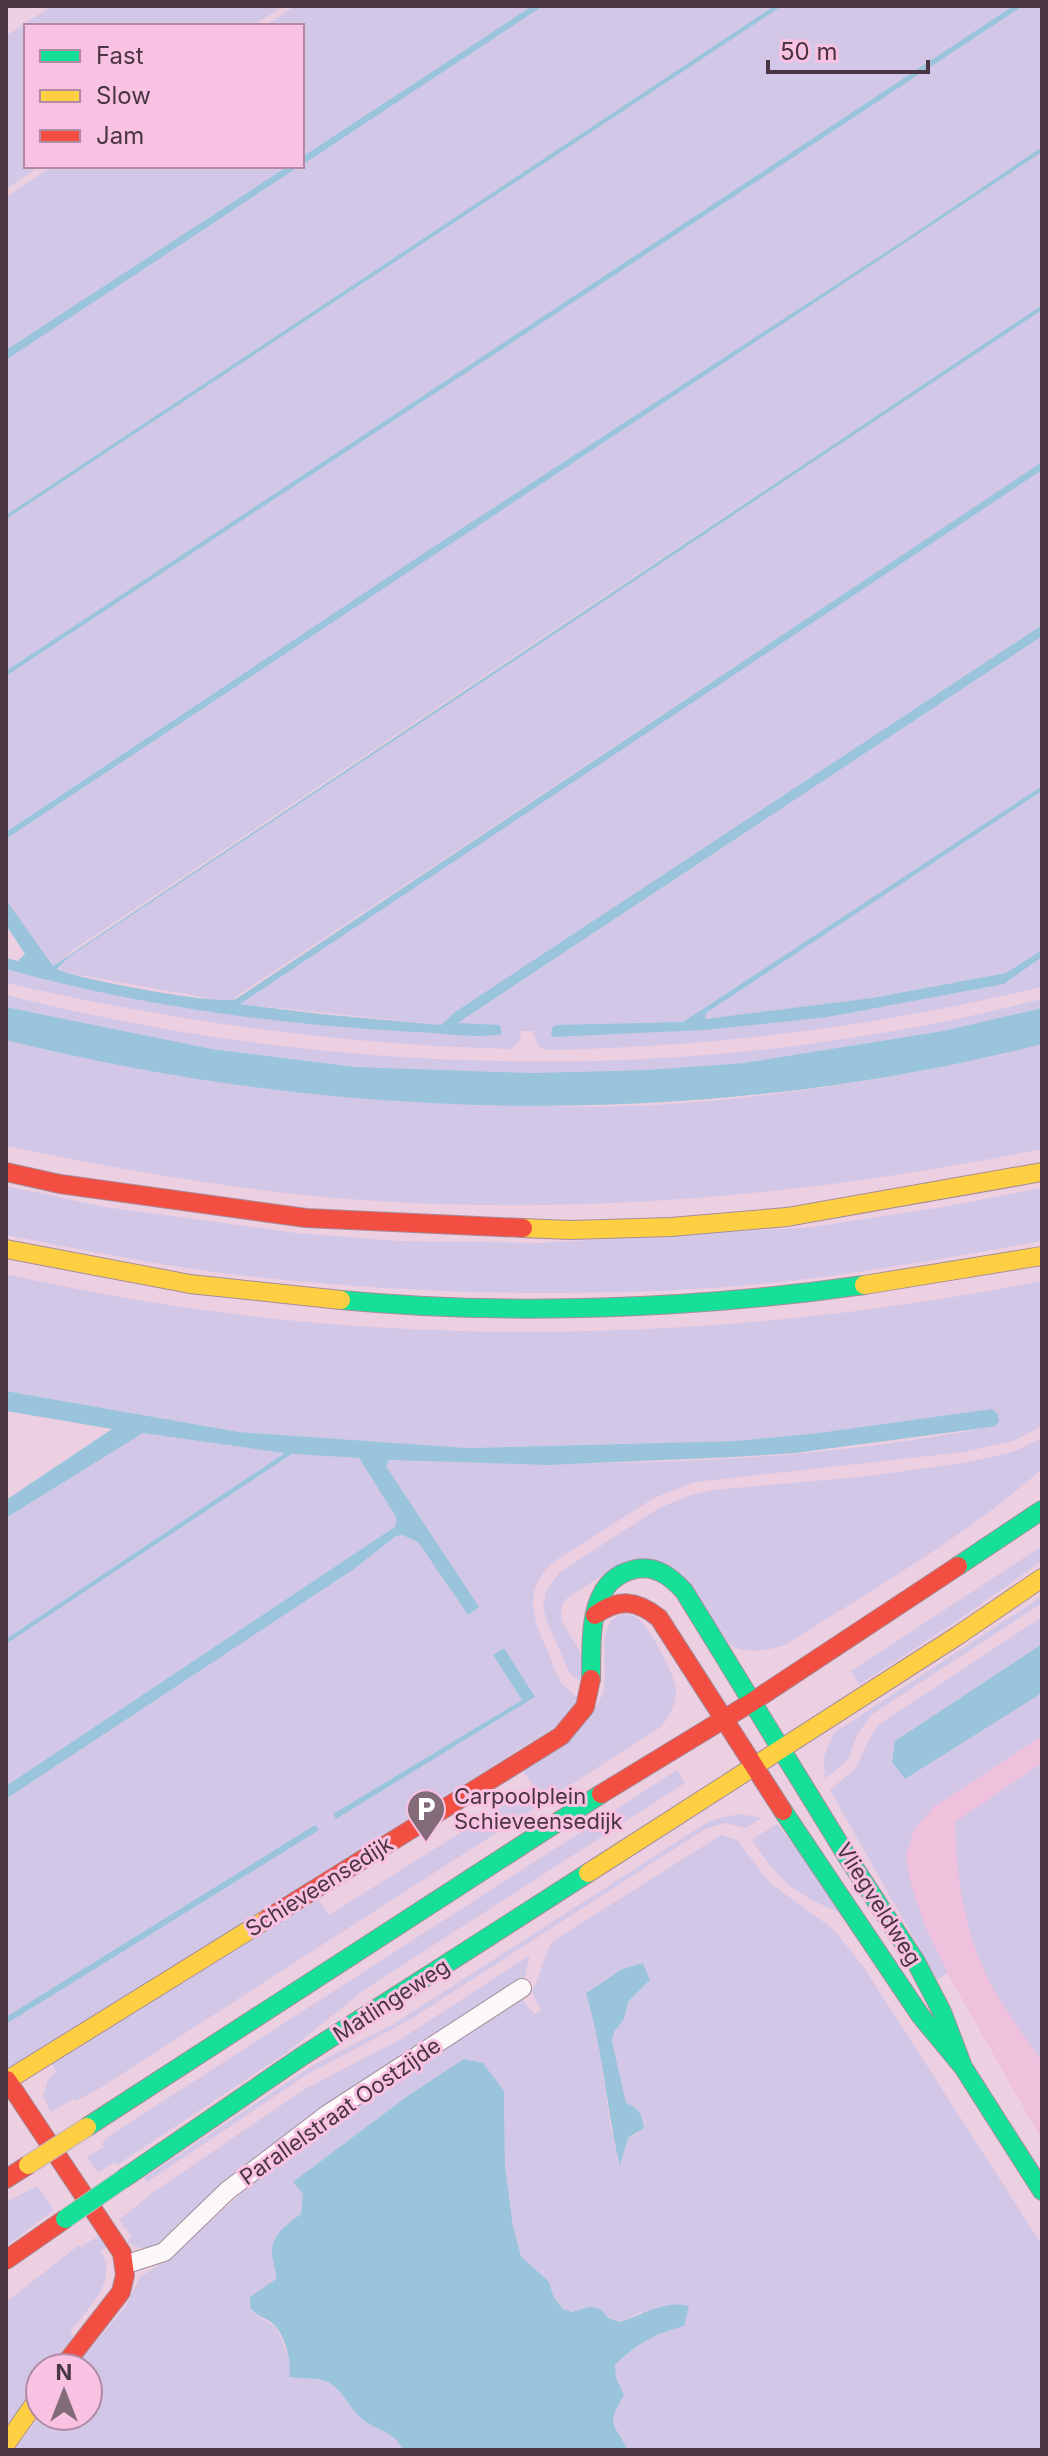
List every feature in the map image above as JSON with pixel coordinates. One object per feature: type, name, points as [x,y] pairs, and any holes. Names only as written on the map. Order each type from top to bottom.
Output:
[{"type":"main road","points":[[6,1172],[60,1184],[306,1218],[570,1230],[671,1227],[787,1217],[1042,1172]]},
{"type":"main road","points":[[6,1249],[249,1292],[390,1303],[615,1307],[826,1290],[1042,1256]]},
{"type":"main road","points":[[6,2179],[596,1797],[752,1702],[1042,1510]]},
{"type":"main road","name":"Schieveensedijk","points":[[6,2081],[561,1736],[573,1725],[589,1699],[595,1615],[603,1585],[627,1570],[640,1568],[666,1573],[684,1591],[752,1702]]},
{"type":"main road","name":"Matlingeweg","points":[[6,2260],[301,2057],[957,1636],[1042,1578]]},
{"type":"main road","points":[[595,1615],[620,1602],[646,1606],[659,1618],[724,1720]]},
{"type":"main road","name":"Vliegveldweg","points":[[752,1702],[916,1962],[942,2012],[963,2067]]},
{"type":"main road","name":"Vliegveldweg","points":[[724,1720],[920,2015],[963,2067],[1042,2191]]},
{"type":"main road","points":[[6,2081],[118,2243],[124,2265],[121,2292],[74,2352]]},
{"type":"main road","points":[[6,2444],[24,2419]]},
{"type":"street","name":"Parallelstraat Oostzijde","points":[[124,2265],[164,2252],[227,2191],[328,2114],[522,1988]]},
{"type":"shaded area","points":[[51,6],[283,6],[256,24],[24,24]]},
{"type":"shaded area","points":[[295,6],[532,6],[304,156],[304,24],[268,24]]},
{"type":"shaded area","points":[[543,6],[774,6],[6,515],[6,360],[297,168],[304,168],[304,164]]},
{"type":"shaded area","points":[[782,6],[1013,6],[6,671],[6,519]]},
{"type":"shaded area","points":[[1023,6],[1042,6],[1042,147],[6,832],[6,676]]},
{"type":"shaded area","points":[[24,24],[24,168],[37,168],[6,189],[6,36]]},
{"type":"shaded area","points":[[1042,152],[1042,305],[53,966],[6,900],[6,839]]},
{"type":"shaded area","points":[[50,168],[285,168],[6,350],[6,197]]},
{"type":"shaded area","points":[[1042,310],[1042,463],[229,1002],[57,971],[70,956]]},
{"type":"shaded area","points":[[1042,470],[1042,625],[455,1012],[441,1025],[239,1004]]},
{"type":"shaded area","points":[[1042,636],[1042,786],[683,1022],[551,1031],[554,1037],[662,1032],[828,1017],[1004,984],[1042,957],[1042,987],[918,1013],[797,1032],[675,1044],[548,1050],[538,1046],[533,1031],[521,1031],[520,1040],[511,1049],[383,1042],[194,1020],[6,983],[6,969],[66,984],[239,1015],[392,1031],[500,1025],[457,1024]]},
{"type":"shaded area","points":[[1042,791],[1042,950],[1006,973],[872,998],[705,1019],[706,1013]]},
{"type":"shaded area","points":[[6,995],[133,1023],[263,1044],[393,1057],[524,1062],[655,1058],[785,1047],[914,1027],[1042,999],[1042,1008],[943,1031],[744,1063],[533,1073],[356,1067],[212,1049],[6,1007]]},
{"type":"shaded area","points":[[6,1040],[175,1074],[288,1089],[402,1099],[581,1107],[654,1105],[801,1091],[946,1066],[1042,1044],[1042,1149],[854,1181],[666,1200],[571,1205],[476,1205],[286,1193],[215,1184],[6,1146]]},
{"type":"shaded area","points":[[6,1186],[105,1207],[296,1233],[398,1241],[540,1243],[813,1227],[1042,1188],[1042,1241],[836,1275],[754,1285],[594,1293],[416,1290],[210,1271],[6,1235]]},
{"type":"shaded area","points":[[6,1274],[134,1299],[263,1317],[393,1328],[524,1332],[654,1329],[784,1319],[914,1303],[1042,1281],[1042,1426],[1013,1441],[964,1452],[695,1482],[654,1498],[555,1561],[537,1582],[533,1604],[538,1627],[560,1681],[578,1698],[561,1723],[6,2071],[6,2024],[234,1882],[316,1826],[6,2017],[6,1799],[354,1569],[396,1536],[402,1535],[418,1542],[467,1614],[386,1465],[389,1460],[540,1464],[693,1461],[844,1449],[994,1426],[819,1433],[735,1441],[467,1448],[239,1432],[6,1391]],"holes":[[[504,1648],[535,1697],[336,1819],[333,1814],[523,1700],[493,1656]]]},
{"type":"shaded area","points":[[143,1433],[287,1453],[6,1639],[6,1518]]},
{"type":"shaded area","points":[[1042,1438],[1042,1469],[1012,1494],[918,1561],[787,1644],[759,1650],[737,1648],[716,1630],[675,1569],[622,1563],[567,1598],[562,1606],[562,1620],[581,1655],[580,1680],[570,1674],[547,1622],[543,1607],[546,1591],[560,1572],[659,1508],[688,1496],[712,1490],[860,1477],[964,1463],[1013,1452]]},
{"type":"shaded area","points":[[292,1454],[359,1458],[396,1517],[396,1526],[6,1786],[6,1644]]},
{"type":"shaded area","points":[[1042,1546],[1042,1561],[859,1685],[851,1671]]},
{"type":"shaded area","points":[[1042,1596],[1042,1603],[871,1715],[857,1735],[848,1760],[825,1779],[824,1756],[834,1733]]},
{"type":"shaded area","points":[[623,1614],[636,1617],[648,1630],[675,1683],[674,1705],[662,1726],[97,2090],[51,2112],[43,2097],[48,2079],[56,2072],[52,2064],[318,1899],[329,1915],[533,1787],[524,1771],[581,1725],[598,1703],[605,1682],[605,1636],[614,1619]]},
{"type":"shaded area","points":[[1042,1617],[1042,1644],[895,1741],[905,1779],[1042,1693],[1042,1736],[934,1807],[914,1829],[906,1856],[911,1885],[926,1928],[948,1973],[937,1980],[830,1790],[856,1768],[878,1725]]},
{"type":"shaded area","points":[[1042,1719],[1042,2140],[868,1833]]},
{"type":"shaded area","points":[[1042,1763],[1042,2062],[1009,2014],[982,1965],[968,1926],[960,1885],[955,1822]]},
{"type":"shaded area","points":[[677,1770],[685,1783],[364,1990],[286,2053],[117,2165],[114,2162],[98,2173],[87,2157],[104,2147],[102,2143],[109,2136]]},
{"type":"shaded area","points":[[740,1814],[762,1818],[746,1828],[725,1823],[705,1829],[411,2019],[308,2074],[147,2182],[144,2178],[313,2065],[392,2025],[703,1825]]},
{"type":"shaded area","points":[[776,1824],[849,1916],[804,1895],[772,1868],[752,1840]]},
{"type":"shaded area","points":[[721,1835],[737,1840],[770,1883],[833,1929],[863,1966],[1042,2245],[1042,2450],[628,2450],[614,2423],[615,2411],[624,2395],[616,2377],[615,2365],[647,2341],[683,2326],[641,2312],[620,2322],[589,2307],[572,2312],[562,2309],[554,2298],[549,2282],[521,2256],[513,2226],[505,2166],[504,2091],[433,2080],[294,2183],[303,2194],[301,2215],[285,2225],[272,2252],[276,2279],[250,2297],[249,2305],[254,2314],[276,2327],[291,2363],[290,2377],[328,2382],[363,2420],[390,2435],[403,2450],[14,2450],[28,2432],[104,2432],[104,2352],[87,2352],[126,2306],[140,2277],[167,2260],[266,2171],[356,2102],[521,1998],[535,2014],[541,2011],[531,1991],[553,1941]],"holes":[[[643,1963],[650,1980],[628,2002],[624,2019],[614,2031],[612,2041],[626,2104],[639,2133],[628,2138],[620,2164],[610,2124],[596,2025],[586,1993],[613,1975]]]},
{"type":"shaded area","points":[[530,1955],[524,1979],[412,2049],[161,2243],[143,2248],[127,2241],[132,2237],[119,2220],[152,2193],[305,2089],[401,2039]]},
{"type":"shaded area","points":[[37,2186],[54,2210],[6,2246],[6,2202]]},
{"type":"shaded area","points":[[98,2236],[106,2247],[101,2251],[106,2262],[104,2283],[71,2331],[72,2338],[61,2352],[24,2352],[24,2403],[6,2429],[6,2302],[79,2245],[81,2247]]},
{"type":"water","points":[[532,6],[543,6],[304,164],[304,156]]},
{"type":"water","points":[[774,6],[782,6],[6,519],[6,515]]},
{"type":"water","points":[[1013,6],[1023,6],[6,676],[6,671]]},
{"type":"water","points":[[1042,147],[1042,152],[6,839],[6,832]]},
{"type":"water","points":[[285,168],[297,168],[6,360],[6,350]]},
{"type":"water","points":[[1042,305],[1042,310],[70,956],[57,969],[146,990],[204,999],[236,999],[1042,462],[1042,470],[240,1004],[441,1025],[455,1012],[1042,625],[1042,636],[458,1023],[500,1025],[502,1034],[460,1035],[262,1019],[105,993],[6,969],[6,958],[18,961],[25,954],[6,925],[6,900],[53,966]]},
{"type":"water","points":[[1042,786],[1042,791],[706,1013],[705,1019],[872,998],[1006,973],[1042,950],[1042,957],[1004,984],[828,1017],[705,1030],[551,1035],[556,1025],[683,1022]]},
{"type":"water","points":[[6,1007],[212,1049],[356,1067],[533,1073],[744,1063],[943,1031],[1042,1008],[1042,1044],[915,1072],[785,1091],[655,1103],[524,1106],[393,1101],[263,1088],[133,1068],[6,1040]]},
{"type":"water","points":[[6,1391],[239,1432],[467,1448],[735,1441],[819,1433],[992,1409],[998,1414],[999,1421],[995,1426],[983,1428],[795,1453],[734,1457],[547,1465],[389,1460],[386,1466],[479,1607],[468,1615],[418,1542],[402,1535],[396,1536],[354,1569],[6,1799],[6,1786],[396,1526],[396,1517],[359,1458],[292,1454],[6,1644],[6,1639],[285,1453],[143,1433],[6,1518],[6,1500],[112,1429],[6,1411]]},
{"type":"water","points":[[1042,1644],[1042,1693],[905,1779],[892,1762],[895,1741]]},
{"type":"water","points":[[504,1648],[535,1697],[336,1819],[333,1814],[522,1700],[493,1655]]},
{"type":"water","points":[[315,1825],[319,1830],[6,2024],[6,2017]]},
{"type":"water","points":[[643,1963],[650,1980],[628,2002],[624,2019],[614,2032],[612,2041],[626,2103],[640,2112],[644,2128],[628,2138],[620,2166],[597,2036],[586,1993],[622,1969]]},
{"type":"water","points":[[464,2059],[483,2063],[504,2091],[505,2166],[513,2226],[521,2256],[549,2282],[554,2298],[563,2309],[572,2312],[589,2307],[600,2309],[609,2318],[620,2322],[670,2305],[689,2306],[684,2326],[646,2341],[615,2365],[616,2377],[624,2395],[615,2412],[614,2422],[628,2450],[403,2450],[390,2435],[363,2420],[328,2382],[289,2377],[289,2358],[280,2333],[273,2324],[251,2309],[250,2297],[276,2279],[272,2252],[278,2234],[301,2214],[303,2194],[293,2182],[409,2095]]},
{"type":"traffic: fast","points":[[341,1300],[470,1308],[602,1308],[735,1300],[864,1285]]},
{"type":"traffic: fast","points":[[958,1566],[1042,1510]]},
{"type":"traffic: fast","points":[[591,1679],[592,1629],[600,1598],[608,1585],[620,1575],[643,1568],[663,1573],[674,1581],[684,1591],[848,1858],[916,1962],[942,2012],[963,2067]]},
{"type":"traffic: fast","points":[[87,2127],[601,1794]]},
{"type":"traffic: fast","points":[[783,1811],[920,2015],[963,2067],[1042,2191]]},
{"type":"traffic: fast","points":[[123,2179],[301,2057],[588,1873]]},
{"type":"traffic: fast","points":[[65,2219],[123,2179]]},
{"type":"traffic: slow","points":[[523,1228],[671,1227],[787,1217],[1042,1172]]},
{"type":"traffic: slow","points":[[6,1249],[190,1284],[341,1300]]},
{"type":"traffic: slow","points":[[864,1285],[1042,1256]]},
{"type":"traffic: slow","points":[[588,1873],[1042,1578]]},
{"type":"traffic: slow","points":[[6,2081],[267,1919]]},
{"type":"traffic: slow","points":[[28,2165],[87,2127]]},
{"type":"traffic: slow","points":[[6,2444],[24,2419]]},
{"type":"traffic: jam","points":[[6,1172],[60,1184],[306,1218],[523,1228]]},
{"type":"traffic: jam","points":[[601,1794],[752,1702],[958,1566]]},
{"type":"traffic: jam","points":[[595,1615],[612,1606],[628,1603],[659,1618],[783,1811]]},
{"type":"traffic: jam","points":[[267,1919],[561,1736],[585,1707],[591,1679]]},
{"type":"traffic: jam","points":[[7,2080],[122,2253],[125,2275],[121,2292],[74,2352]]},
{"type":"traffic: jam","points":[[6,2179],[28,2165]]},
{"type":"traffic: jam","points":[[6,2260],[65,2219]]},
{"type":"place","name":"Carpoolplein Schieveensedijk","points":[[426,1843]]}]
